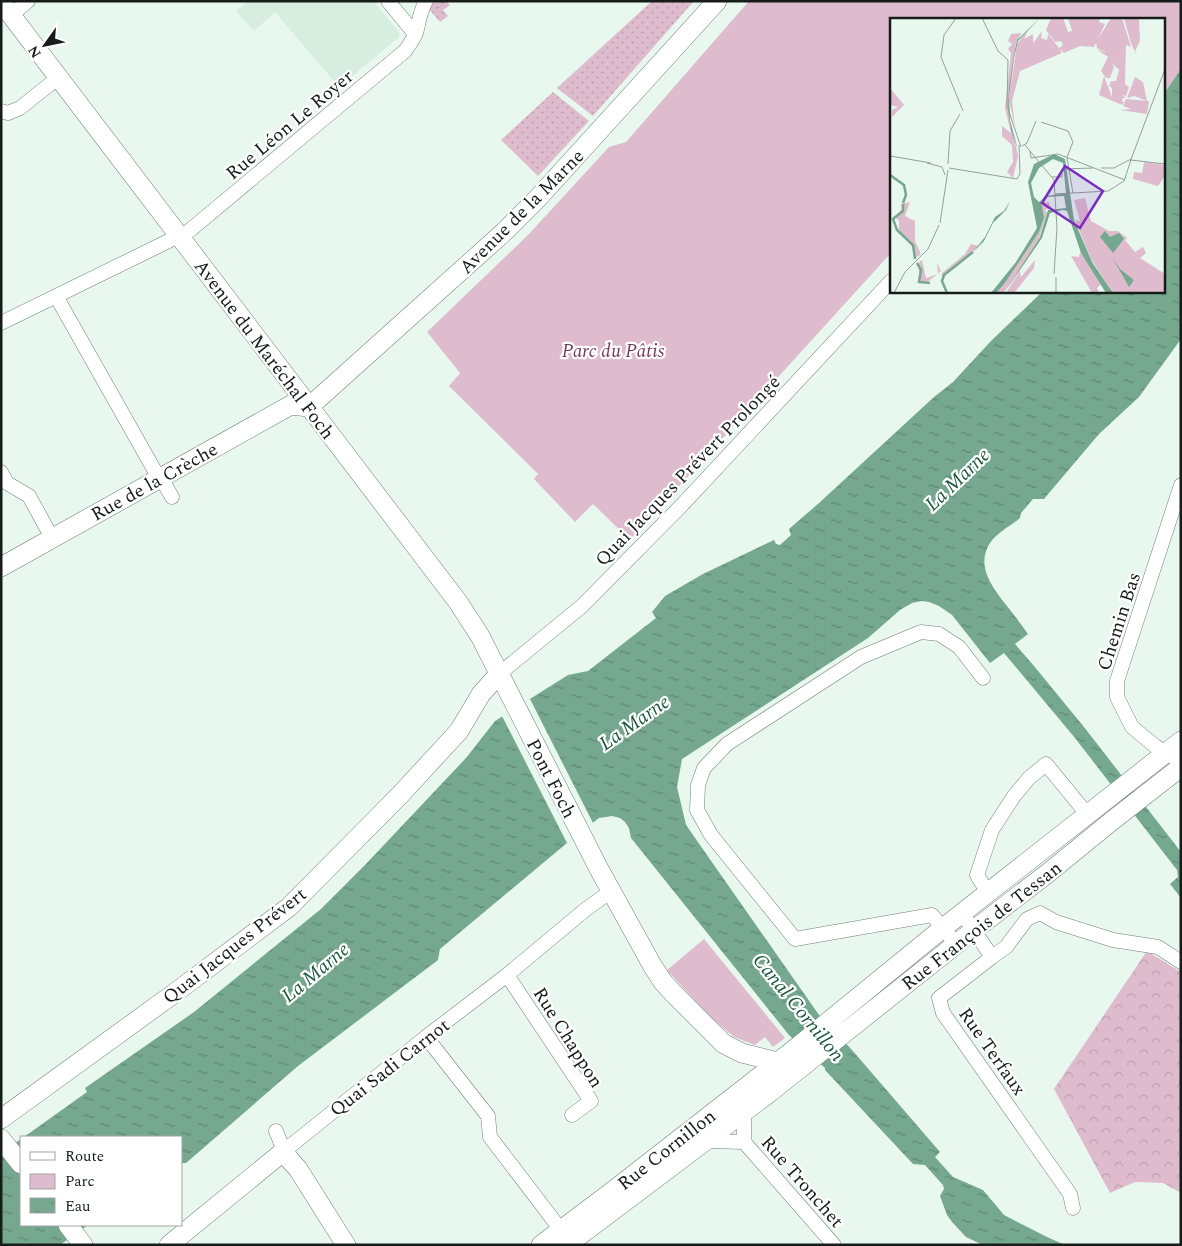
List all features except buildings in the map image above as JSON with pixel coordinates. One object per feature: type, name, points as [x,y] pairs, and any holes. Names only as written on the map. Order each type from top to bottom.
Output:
[{"type":"main road","name":"Avenue de la Marne","points":[[309,406],[497,239],[538,198],[717,1]]},
{"type":"main road","name":"Avenue du Maréchal Foch","points":[[6,8],[458,602],[480,636],[515,704]]},
{"type":"main road","name":"Rue de la Crèche","points":[[1,567],[52,538],[167,489],[291,405],[309,406]]},
{"type":"main road","name":"Quai Jacques Prévert","points":[[1,1119],[289,907],[400,795],[459,731],[481,694],[499,674]]},
{"type":"main road","name":"Pont Foch","points":[[515,704],[611,891],[652,965],[663,982],[744,1067],[747,1086]]},
{"type":"main road","name":"Rue François de Tessan","points":[[791,1060],[839,1012],[943,928],[1093,810],[1170,755]]},
{"type":"main road","name":"Rue François de Tessan","points":[[791,1060],[849,1030],[1181,767]]},
{"type":"main road","points":[[724,1044],[742,1053],[754,1056],[791,1060]]},
{"type":"main road","name":"Rue Cornillon","points":[[564,1237],[614,1190],[747,1086],[791,1060]]},
{"type":"main road","name":"Rue Cornillon","points":[[541,1245],[564,1237],[705,1141],[769,1093],[791,1060]]},
{"type":"main road","points":[[5,1144],[20,1163]]},
{"type":"main road","points":[[284,1151],[289,1160],[298,1169],[346,1245]]},
{"type":"main road","name":"Quai Sadi Carnot","points":[[176,1242],[284,1151]]},
{"type":"street","points":[[6,8],[28,1]]},
{"type":"street","points":[[388,1],[415,34]]},
{"type":"street","name":"Rue Léon Le Royer","points":[[1,323],[189,231],[405,51],[415,34],[422,7],[426,1]]},
{"type":"street","points":[[1,111],[8,113],[20,108],[59,77]]},
{"type":"street","name":"Quai Jacques Prévert Prolongé","points":[[499,674],[582,606],[682,505],[890,282]]},
{"type":"street","points":[[56,296],[156,473],[167,489]]},
{"type":"street","points":[[1,472],[7,483],[29,496],[52,538]]},
{"type":"street","name":"Chemin Bas","points":[[1170,755],[1155,746],[1132,727],[1117,697],[1117,681],[1181,485]]},
{"type":"street","points":[[956,944],[932,914],[795,939],[712,835],[697,810],[698,785],[704,768],[727,744],[861,657],[921,632],[938,634],[959,647],[983,678]]},
{"type":"street","points":[[988,893],[977,875],[992,830],[1014,796],[1029,778],[1046,764],[1093,810]]},
{"type":"street","name":"Quai Sadi Carnot","points":[[284,1151],[611,891]]},
{"type":"street","points":[[962,913],[992,957],[1006,947],[1028,919],[1040,913],[1056,922],[1113,940],[1158,947],[1181,962]]},
{"type":"street","name":"Rue Terfaux","points":[[992,957],[939,998],[943,1013],[1070,1194],[1073,1208]]},
{"type":"street","name":"Rue Chappon","points":[[507,975],[591,1101],[572,1115]]},
{"type":"street","points":[[426,1037],[488,1116],[490,1137],[564,1237]]},
{"type":"street","points":[[705,1141],[744,1142],[744,1110],[753,1092],[791,1060]]},
{"type":"street","points":[[705,1141],[740,1100],[747,1086]]},
{"type":"street","points":[[276,1131],[284,1151]]},
{"type":"street","name":"Rue Tronchet","points":[[744,1142],[834,1245]]},
{"type":"shaded area","points":[[248,1],[373,1],[399,32],[399,37],[339,87],[275,12],[254,31],[236,11]]},
{"type":"green space","points":[[436,1],[446,1],[450,5],[443,10],[448,16],[440,22],[428,8]]},
{"type":"green space","points":[[652,1],[694,1],[593,116],[557,88]]},
{"type":"green space","name":"Parc du Pâtis","points":[[749,1],[1181,1],[1181,69],[1164,94],[1164,18],[890,18],[890,254],[630,540],[593,504],[575,522],[534,479],[538,474],[449,386],[460,373],[427,332],[528,235],[609,147],[626,142]]},
{"type":"green space","points":[[553,92],[589,121],[538,176],[501,140]]},
{"type":"green space","points":[[704,939],[785,1038],[773,1047],[765,1037],[755,1045],[734,1037],[709,1016],[667,970]]},
{"type":"green space","points":[[1147,951],[1181,972],[1181,1193],[1163,1183],[1135,1182],[1110,1193],[1054,1089]]},
{"type":"water","points":[[1181,69],[1181,339],[1139,397],[1099,434],[1044,499],[1033,499],[1021,513],[1020,518],[993,539],[984,560],[985,568],[992,584],[1028,634],[1015,644],[1084,727],[1181,852],[1181,898],[1170,884],[1178,877],[1177,870],[1075,738],[1004,653],[990,663],[952,615],[929,602],[912,603],[900,610],[868,638],[682,759],[677,787],[686,825],[819,1015],[852,1050],[940,1152],[935,1157],[953,1177],[983,1190],[1004,1215],[1065,1245],[983,1245],[966,1237],[947,1215],[940,1196],[944,1189],[943,1185],[925,1165],[913,1164],[825,1068],[789,1035],[631,838],[629,828],[625,822],[620,818],[612,816],[599,818],[567,843],[440,949],[438,960],[298,1066],[186,1163],[182,1163],[182,1136],[25,1136],[87,1092],[85,1088],[194,1012],[321,909],[466,758],[495,721],[568,675],[588,671],[656,618],[652,612],[665,596],[703,574],[774,540],[776,544],[780,545],[791,535],[789,529],[934,397],[953,382],[991,341],[1042,292],[1164,292],[1164,94]]},
{"type":"water","points":[[20,1140],[20,1226],[87,1226],[60,1245],[1,1245],[1,1153]]},
{"type":"pier","points":[[530,699],[593,823],[567,843],[502,716]]},
{"type":"water label","name":"La Marne","points":[[957,479]]},
{"type":"water label","name":"La Marne","points":[[634,722]]},
{"type":"water label","name":"La Marne","points":[[315,972]]},
{"type":"water label","name":"Canal Cornillon","points":[[799,1007]]}]
